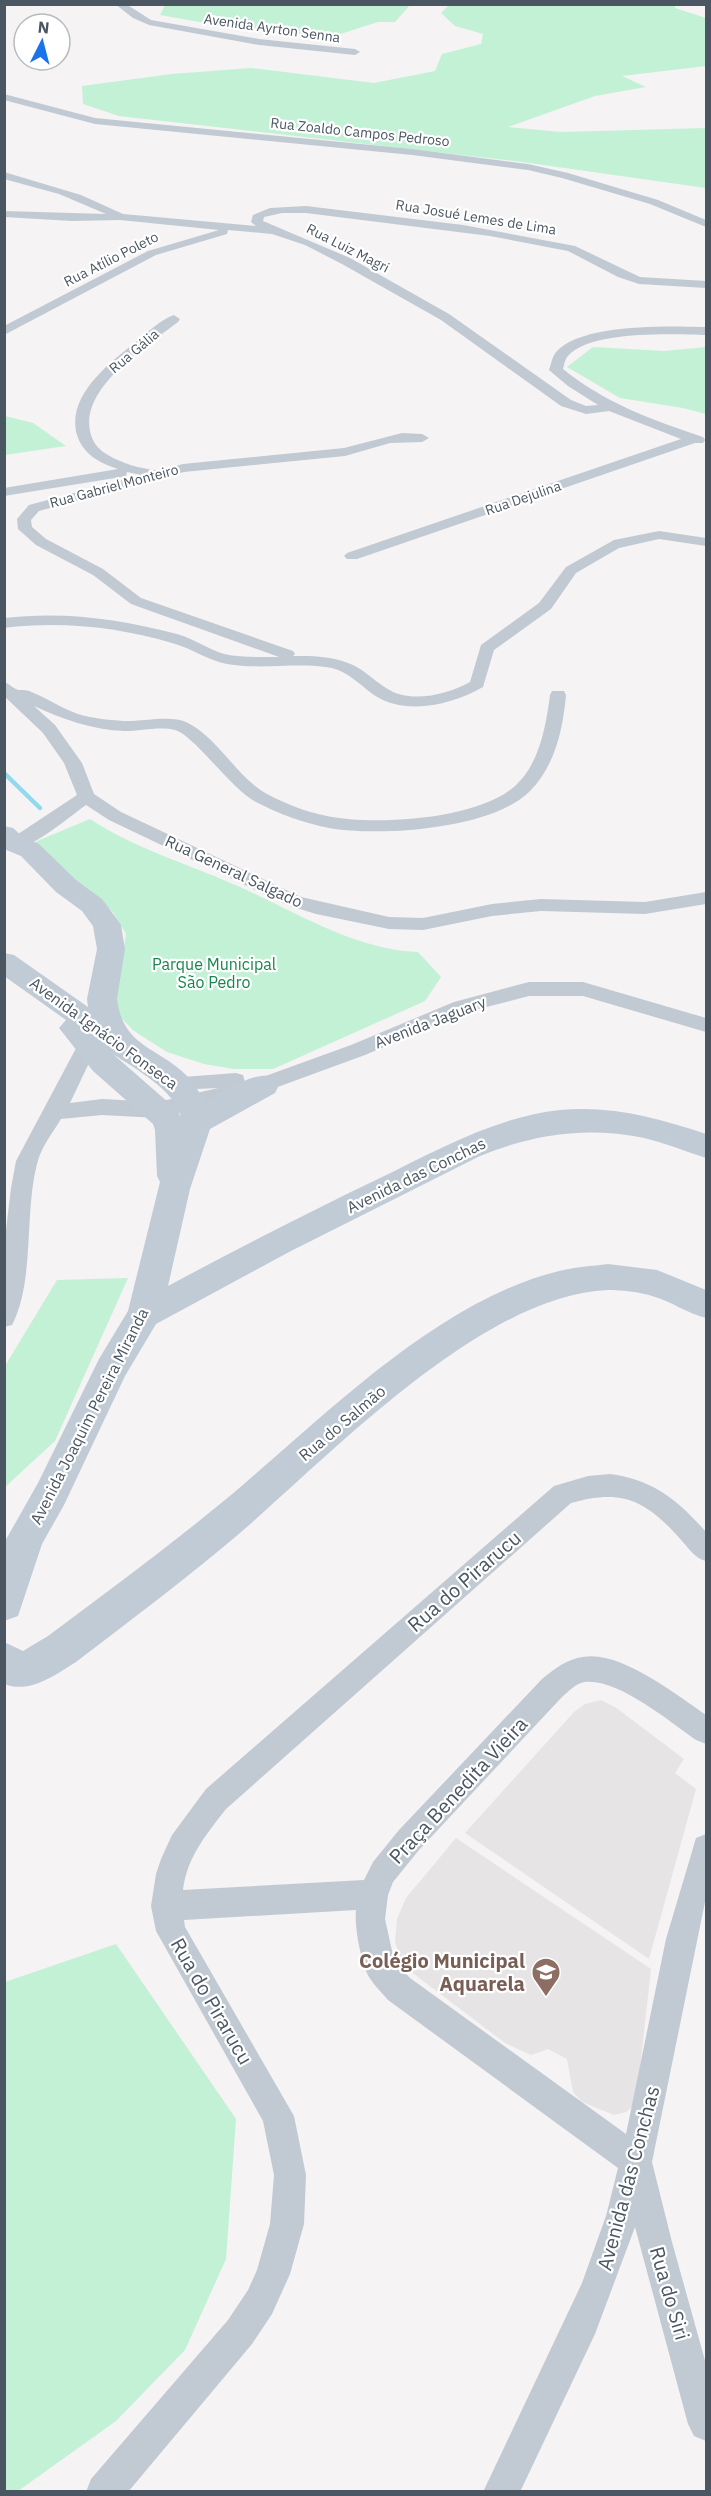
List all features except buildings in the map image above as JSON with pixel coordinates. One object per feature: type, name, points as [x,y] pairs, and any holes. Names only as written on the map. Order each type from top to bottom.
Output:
[{"type":"street","name":"Avenida Ayrton Senna","points":[[119,4],[149,22],[260,42],[355,52]]},
{"type":"street","name":"Rua Zoaldo Campos Pedroso","points":[[4,97],[95,121],[412,152],[528,167],[619,191],[706,224]]},
{"type":"street","points":[[4,175],[57,189],[93,202],[120,217]]},
{"type":"street","name":"Rua Josué Lemes de Lima","points":[[273,231],[260,224],[257,219],[265,213],[286,209],[442,224],[571,248],[584,252],[639,281],[706,284]]},
{"type":"street","name":"Rua Luiz Magri","points":[[4,214],[72,218],[120,217],[273,231],[309,243],[346,261],[445,317],[566,403],[597,411],[606,407]]},
{"type":"street","name":"Rua Atílio Poleto","points":[[4,331],[152,253],[236,228]]},
{"type":"street","name":"Rua Gália","points":[[159,475],[107,460],[93,451],[80,424],[82,412],[93,390],[112,368],[174,319]]},
{"type":"street","points":[[700,441],[606,407],[556,370],[557,357],[565,350],[576,343],[593,338],[623,333],[706,331]]},
{"type":"street","name":"Rua Gabriel Monteiro","points":[[306,661],[136,601],[98,572],[41,542],[23,525],[27,514],[41,506],[208,464],[345,452],[388,439],[422,438]]},
{"type":"street","name":"Rua Dejulina","points":[[352,556],[700,441]]},
{"type":"street","points":[[4,492],[79,478],[140,470]]},
{"type":"street","points":[[4,622],[38,618],[115,626],[176,639],[228,660],[306,661],[345,667],[390,698],[414,700],[461,693],[477,684],[488,648],[545,606],[571,570],[614,544],[659,534],[706,542]]},
{"type":"street","points":[[4,686],[52,710],[74,717],[122,726],[179,725],[187,729],[224,767],[260,797],[325,822],[388,828],[465,815],[515,796],[529,782],[546,750],[556,712],[558,694]]},
{"type":"street","points":[[4,686],[49,729],[73,763],[86,797],[20,841]]},
{"type":"street","name":"Rua General Salgado","points":[[86,797],[115,816],[294,901],[316,908],[389,923],[423,924],[492,909],[541,905],[628,909],[706,898]]},
{"type":"street","points":[[4,812],[20,841],[66,886],[92,905],[107,925],[111,950],[88,1000],[102,1043]]},
{"type":"street","name":"Avenida Ignácio Fonseca","points":[[9,965],[47,992],[102,1043],[158,1110]]},
{"type":"street","name":"Avenida Ignácio Fonseca","points":[[9,965],[53,1011],[188,1102]]},
{"type":"street","points":[[47,992],[68,994],[101,974]]},
{"type":"street","points":[[4,1318],[12,1291],[17,1224],[25,1167],[36,1140],[102,1043],[101,974]]},
{"type":"street","name":"Avenida Jaguary","points":[[297,1073],[461,1007],[529,989],[583,989],[706,1025]]},
{"type":"street","points":[[54,1112],[102,1107],[158,1110],[264,1085],[297,1073]]},
{"type":"street","points":[[188,1102],[263,1078],[297,1073]]},
{"type":"street","name":"Avenida Joaquim Pereira Miranda","points":[[4,1604],[25,1538],[51,1494],[111,1369],[144,1314],[174,1189],[188,1102]]},
{"type":"street","name":"Avenida Joaquim Pereira Miranda","points":[[158,1110],[166,1118],[171,1130],[174,1189]]},
{"type":"street","name":"Avenida das Conchas","points":[[144,1314],[277,1243],[469,1148],[494,1137],[533,1125],[574,1118],[606,1119],[685,1138],[706,1146]]},
{"type":"street","name":"Rua do Salmão","points":[[9,1665],[20,1670],[62,1649],[225,1523],[417,1359],[484,1316],[528,1294],[558,1284],[598,1278],[630,1277],[653,1281],[694,1296],[706,1305]]},
{"type":"street","name":"Rua do Pirarucu","points":[[104,2492],[240,2332],[260,2302],[273,2274],[287,2224],[290,2175],[279,2116],[171,1931],[166,1906],[166,1886],[181,1843],[216,1799],[563,1494],[582,1487],[610,1484],[639,1489],[657,1498],[676,1515],[706,1550]]},
{"type":"street","name":"Praça Benedita Vieira","points":[[636,2161],[399,1989],[380,1967],[370,1919],[373,1894],[383,1872],[409,1840],[552,1688],[571,1673],[586,1669],[608,1672],[634,1683],[706,1731]]},
{"type":"street","name":"Avenida das Conchas","points":[[501,2492],[601,2280],[636,2161],[676,1959],[706,1848]]},
{"type":"street","points":[[166,1906],[373,1894]]},
{"type":"street","name":"Rua do Siri","points":[[636,2161],[706,2424]]},
{"type":"shaded area","points":[[601,1700],[615,1707],[684,1759],[675,1773],[696,1789],[649,1959],[465,1833],[574,1712],[585,1704]]},
{"type":"shaded area","name":"Colégio Municipal Aquarela","points":[[456,1838],[651,1969],[636,2104],[626,2112],[614,2115],[582,2102],[573,2092],[567,2059],[548,2049],[531,2055],[505,2043],[410,1971],[401,1959],[395,1942],[397,1919],[406,1898]]},
{"type":"green space","points":[[410,4],[395,22],[378,22],[328,38],[222,26],[160,15],[165,5]]},
{"type":"green space","points":[[449,5],[675,5],[675,8],[706,18],[706,66],[622,76],[646,87],[595,96],[508,127],[561,132],[706,128],[706,188],[515,161],[119,116],[83,104],[82,86],[172,74],[251,68],[374,83],[435,71],[442,54],[481,44],[483,34],[455,26],[441,13]]},
{"type":"green space","points":[[593,347],[664,351],[706,347],[706,414],[620,398],[567,367]]},
{"type":"green space","points":[[5,416],[33,423],[66,446],[5,455]]},
{"type":"green space","name":"Parque Municipal São Pedro","points":[[90,819],[142,847],[233,884],[323,927],[370,944],[394,950],[418,952],[441,977],[425,1001],[273,1069],[234,1069],[204,1064],[167,1052],[134,1031],[116,1013],[112,991],[122,961],[126,934],[113,912],[30,844]]},
{"type":"green space","points":[[128,1278],[55,1441],[5,1487],[5,1366],[57,1280]]},
{"type":"green space","points":[[116,1944],[236,2119],[226,2259],[185,2350],[116,2421],[18,2491],[5,2491],[5,1982]]},
{"type":"waterway","points":[[4,773],[40,808]]},
{"type":"place","name":"Colégio Municipal Aquarela","points":[[546,1998]]}]
